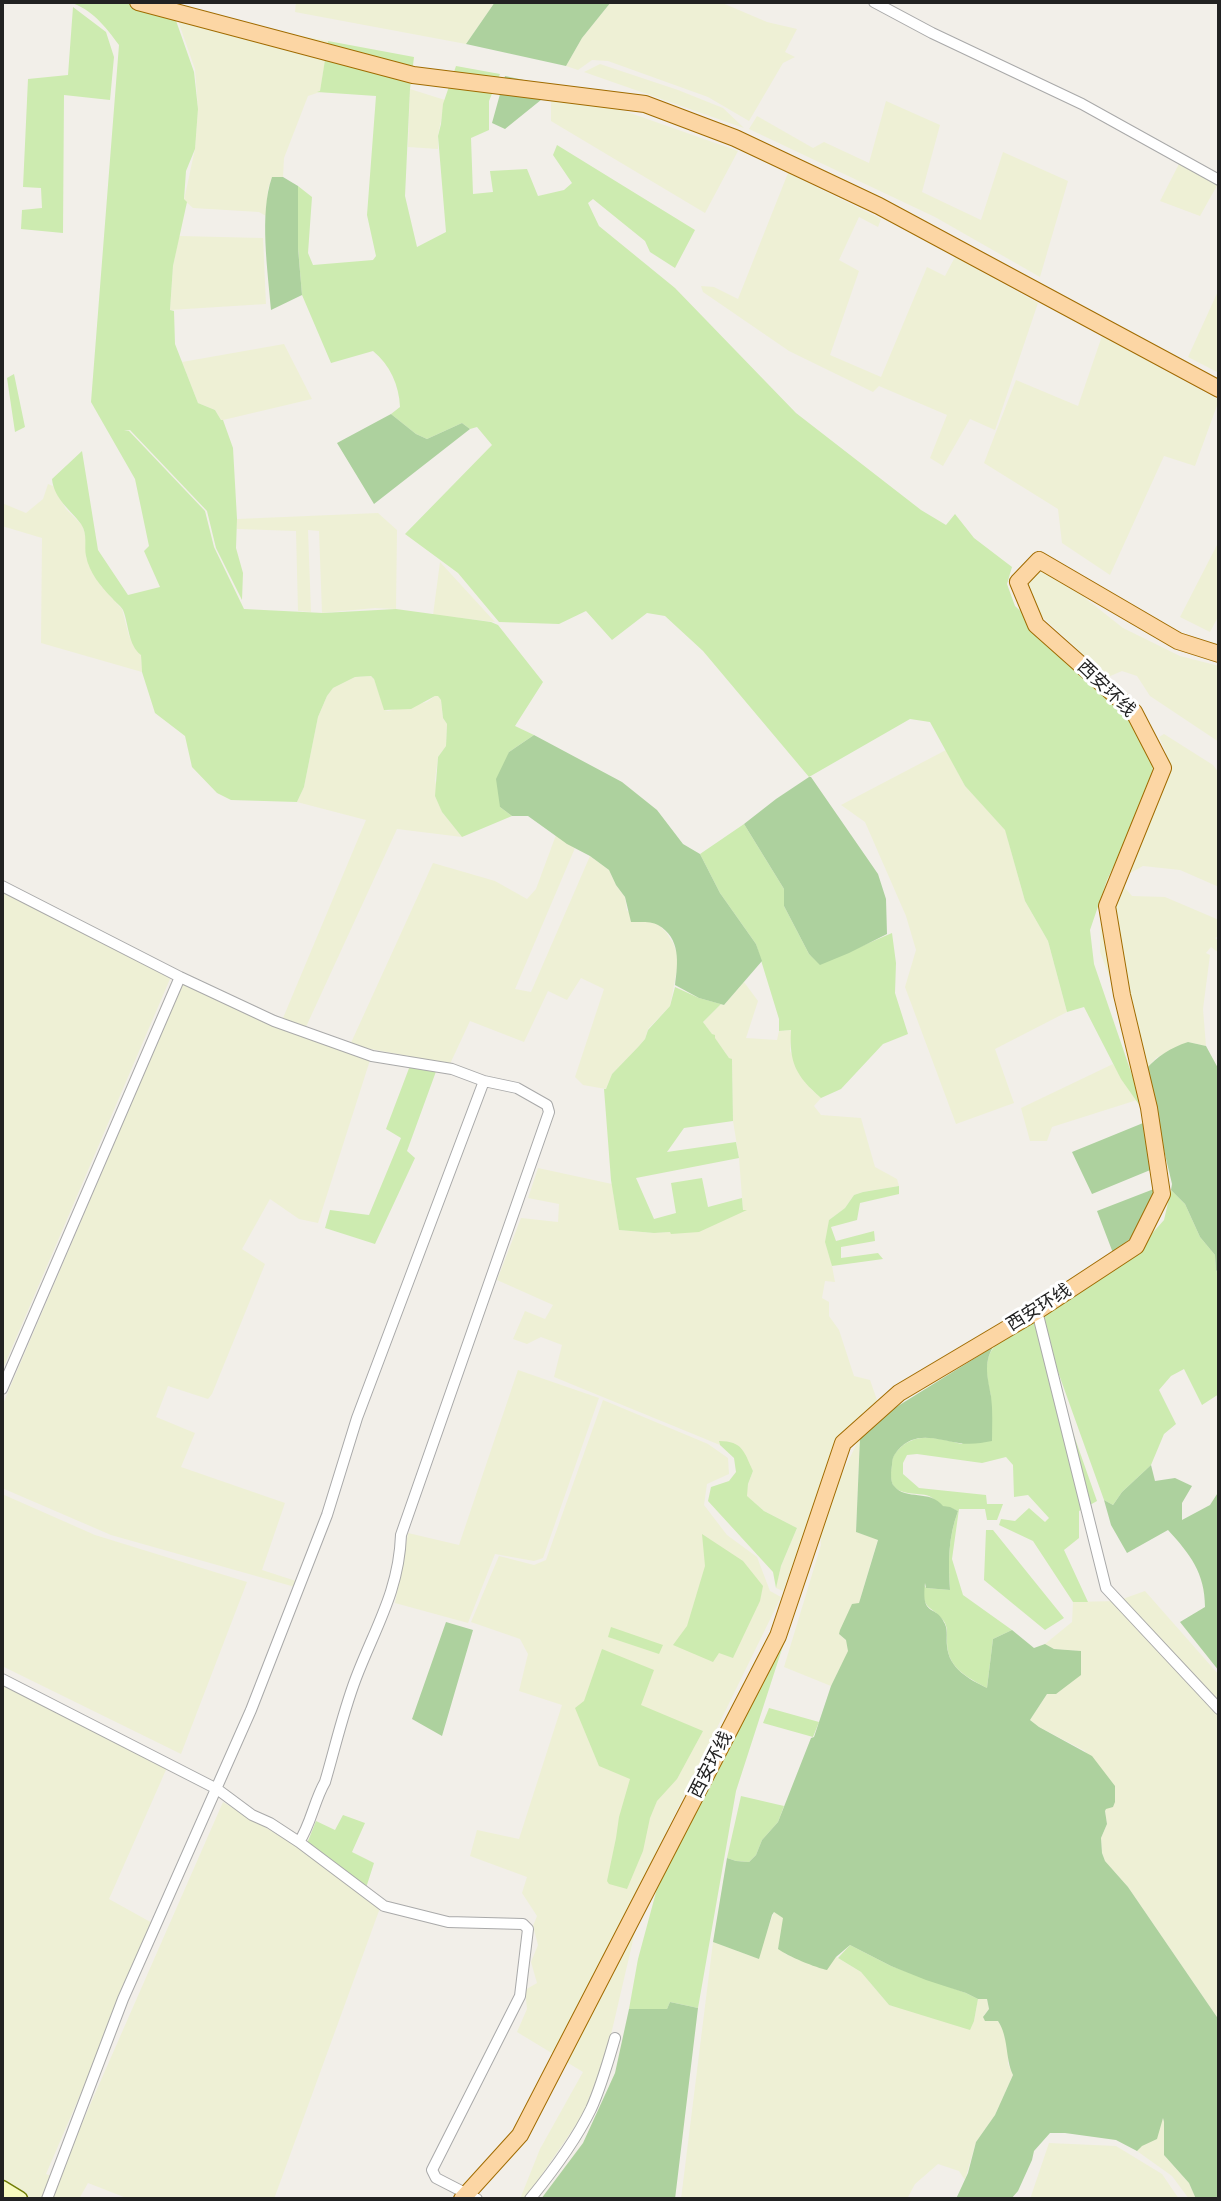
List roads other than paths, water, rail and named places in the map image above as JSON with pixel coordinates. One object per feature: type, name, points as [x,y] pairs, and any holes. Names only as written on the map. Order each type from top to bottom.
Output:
[{"type":"main road","points":[[143,3],[413,75],[645,104],[735,138],[879,206],[1219,389]]},
{"type":"main road","name":"西安环线","points":[[468,2197],[520,2135],[778,1636],[843,1443],[899,1393],[1037,1311],[1136,1246],[1162,1194],[1149,1108],[1122,995],[1107,906],[1163,768],[1134,712],[1035,625],[1018,582],[1039,560],[1178,641],[1219,654]]},
{"type":"street","points":[[874,2],[932,33],[1082,104],[1219,180]]},
{"type":"street","points":[[2,886],[180,977],[274,1021],[372,1056],[452,1069],[484,1081],[517,1088],[547,1105],[549,1112],[401,1535],[390,1599],[355,1680],[325,1782],[299,1842]]},
{"type":"street","points":[[2,1389],[180,977]]},
{"type":"street","points":[[47,2199],[123,1999],[251,1710],[327,1515],[357,1418],[484,1081]]},
{"type":"street","points":[[1037,1311],[1106,1588],[1219,1709]]},
{"type":"street","points":[[2,1679],[217,1789],[252,1815],[299,1842],[384,1906],[448,1922],[523,1924],[528,1929],[520,1996],[432,2170],[436,2178],[468,2197]]},
{"type":"street","points":[[530,2199],[563,2157],[590,2110],[615,2038]]},
{"type":"street","points":[[2,2188],[20,2199]]}]
